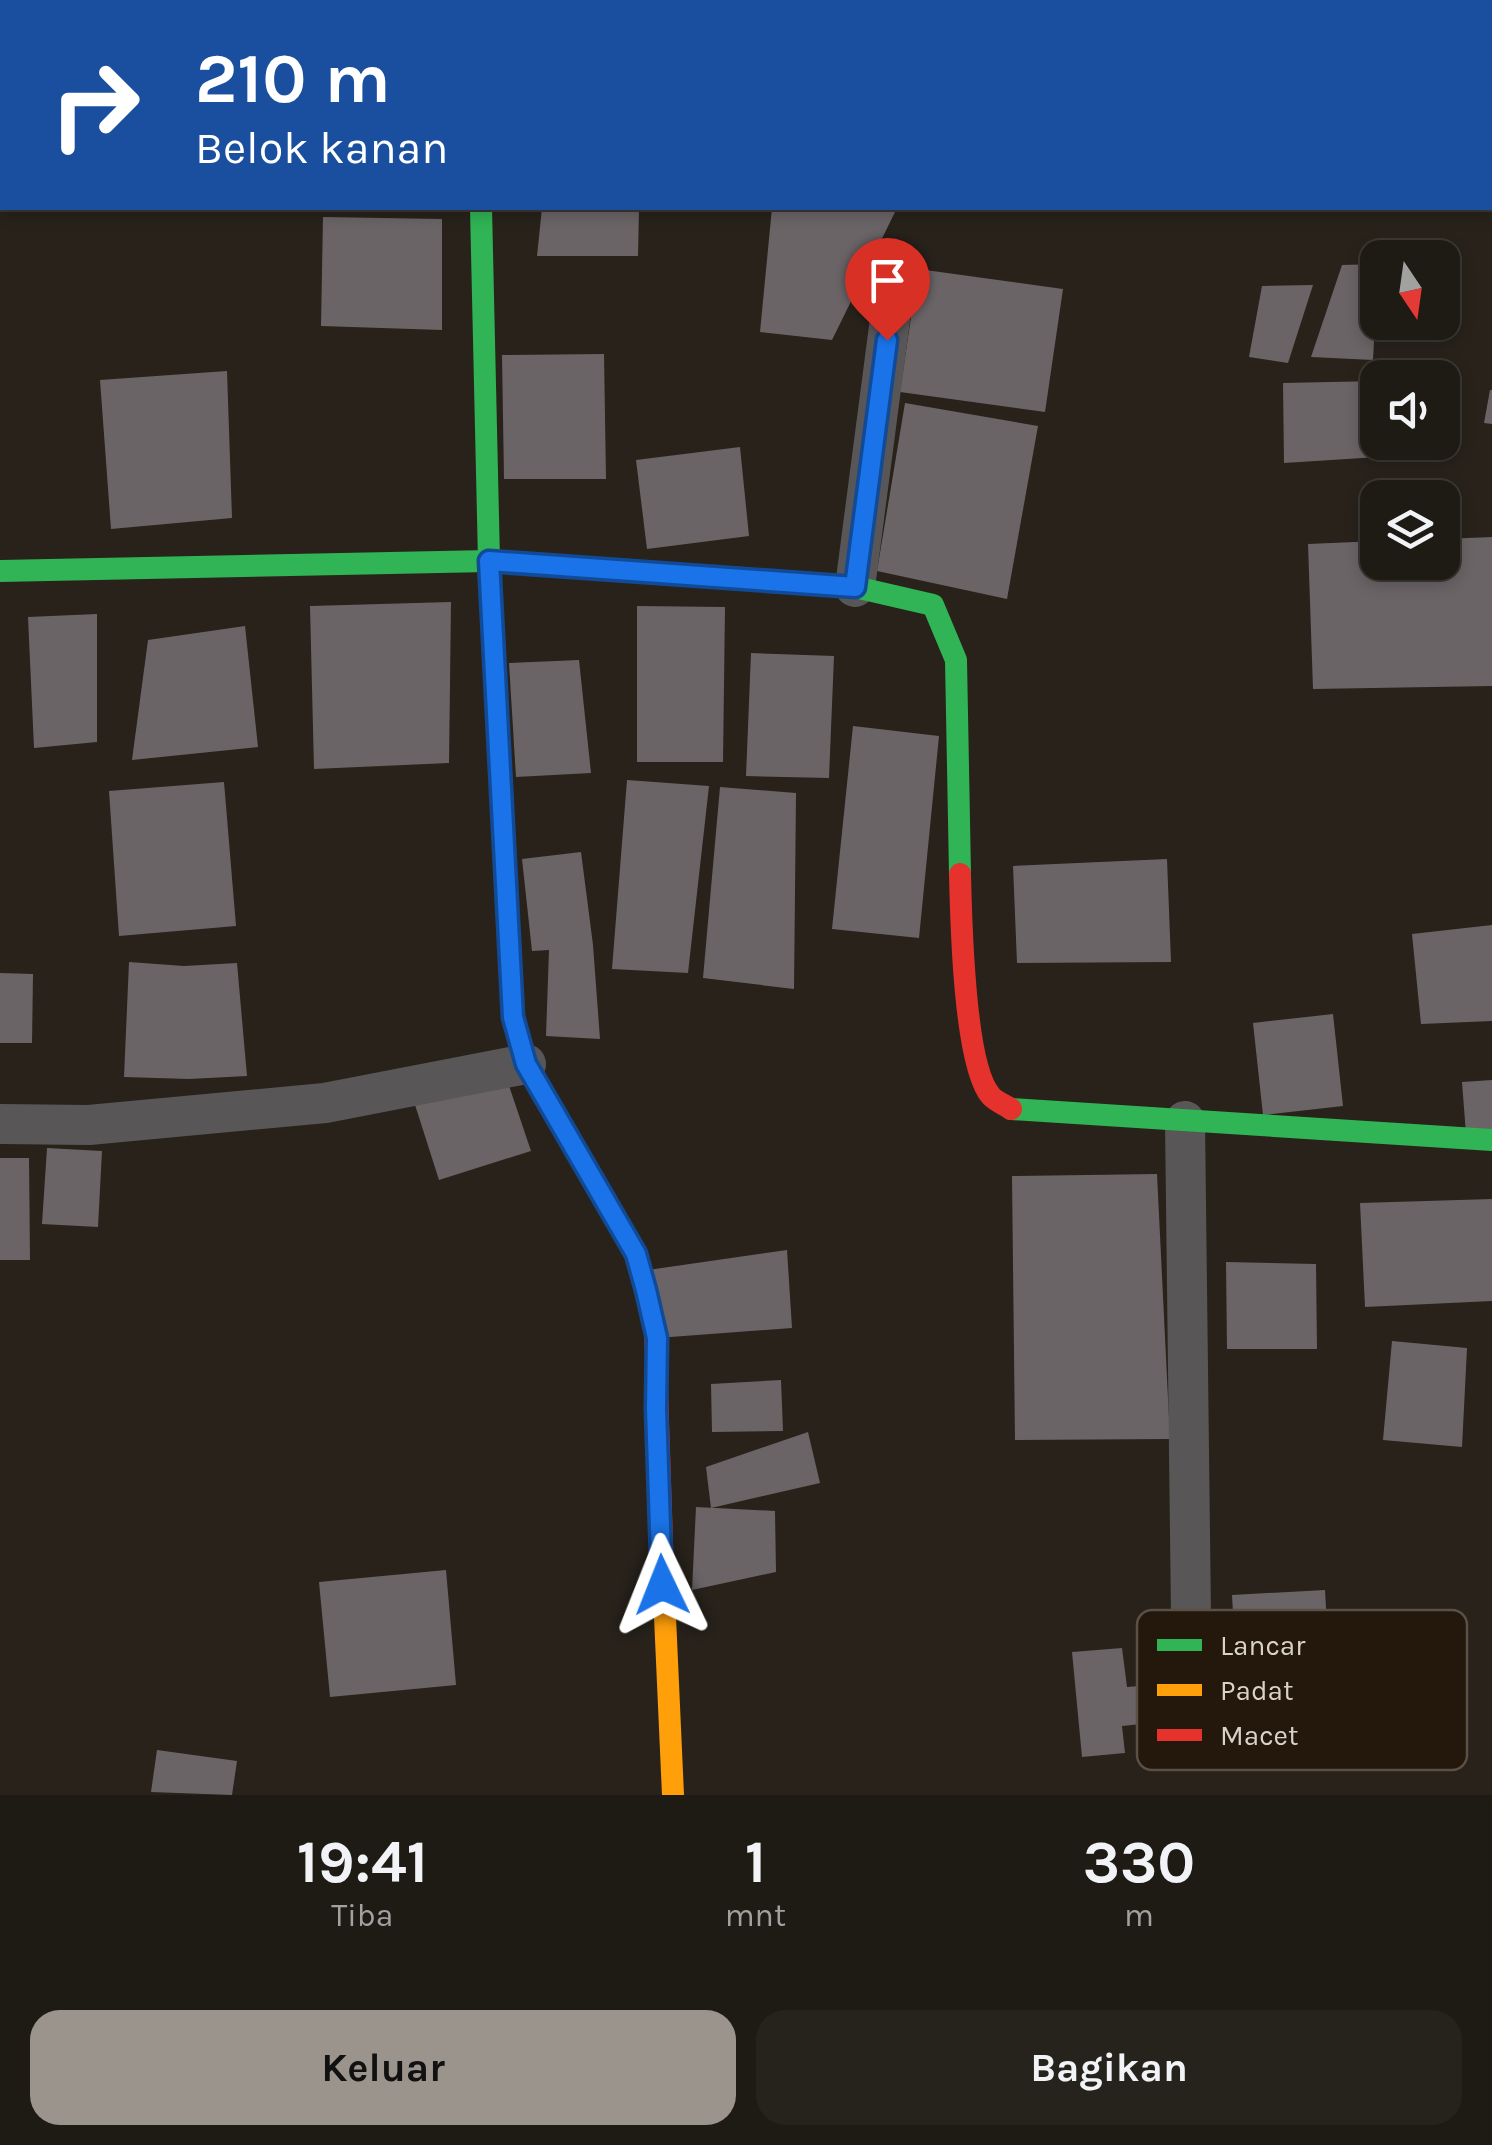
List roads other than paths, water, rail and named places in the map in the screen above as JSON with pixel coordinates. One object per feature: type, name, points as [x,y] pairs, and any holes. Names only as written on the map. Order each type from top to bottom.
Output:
[{"type":"street","points":[[482,210],[489,561],[513,1017],[526,1064],[636,1254],[657,1338],[656,1409],[673,1795]]},
{"type":"street","points":[[855,587],[892,304]]},
{"type":"street","points":[[0,572],[489,561],[855,587],[933,606],[956,660],[962,956],[979,1074],[991,1096],[1014,1111],[1492,1140]]},
{"type":"street","points":[[0,1124],[89,1126],[325,1103],[526,1064]]},
{"type":"street","points":[[1184,1121],[1191,1610]]}]
